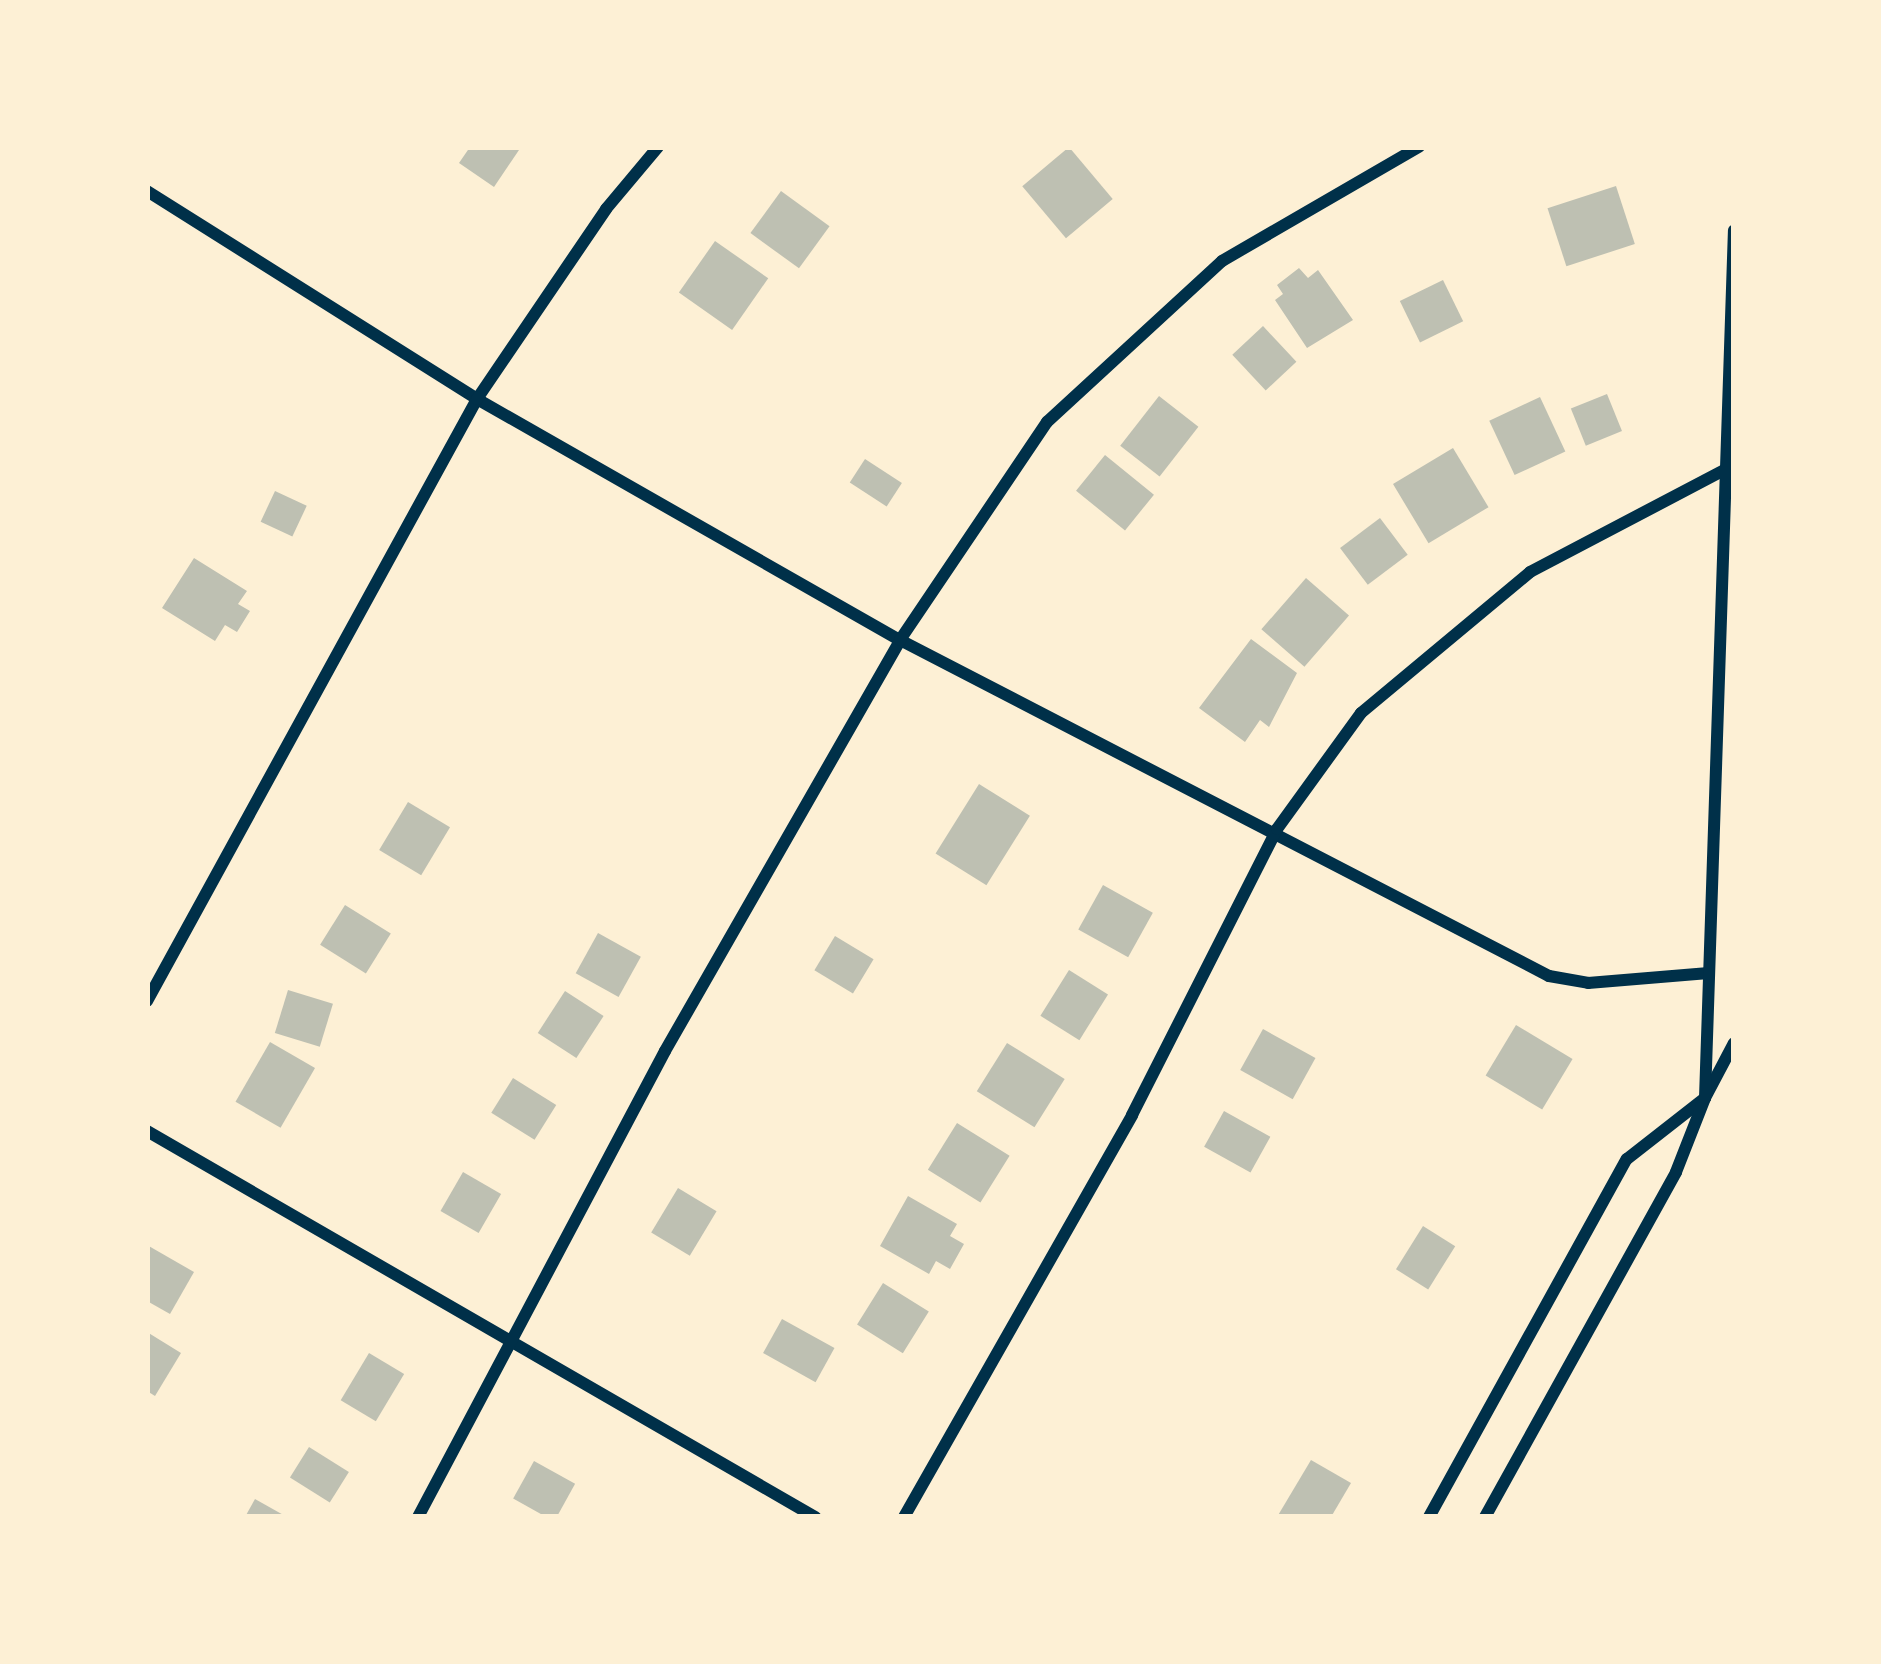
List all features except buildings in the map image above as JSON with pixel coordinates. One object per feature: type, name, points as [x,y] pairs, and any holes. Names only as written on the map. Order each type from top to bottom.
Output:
[{"type":"street","points":[[147,1001],[477,400],[606,209],[658,147]]},
{"type":"street","points":[[418,1517],[665,1051],[900,640],[1047,422],[1222,261],[1419,147]]},
{"type":"street","points":[[147,191],[477,400],[900,640],[1277,829],[1549,976],[1588,983],[1709,973]]},
{"type":"street","points":[[1429,1517],[1627,1160],[1705,1098],[1734,230]]},
{"type":"street","points":[[904,1517],[1132,1115],[1277,829],[1361,713],[1530,572],[1726,470]]},
{"type":"street","points":[[1485,1517],[1676,1172],[1705,1098],[1734,1043]]},
{"type":"street","points":[[147,1131],[815,1517]]}]
